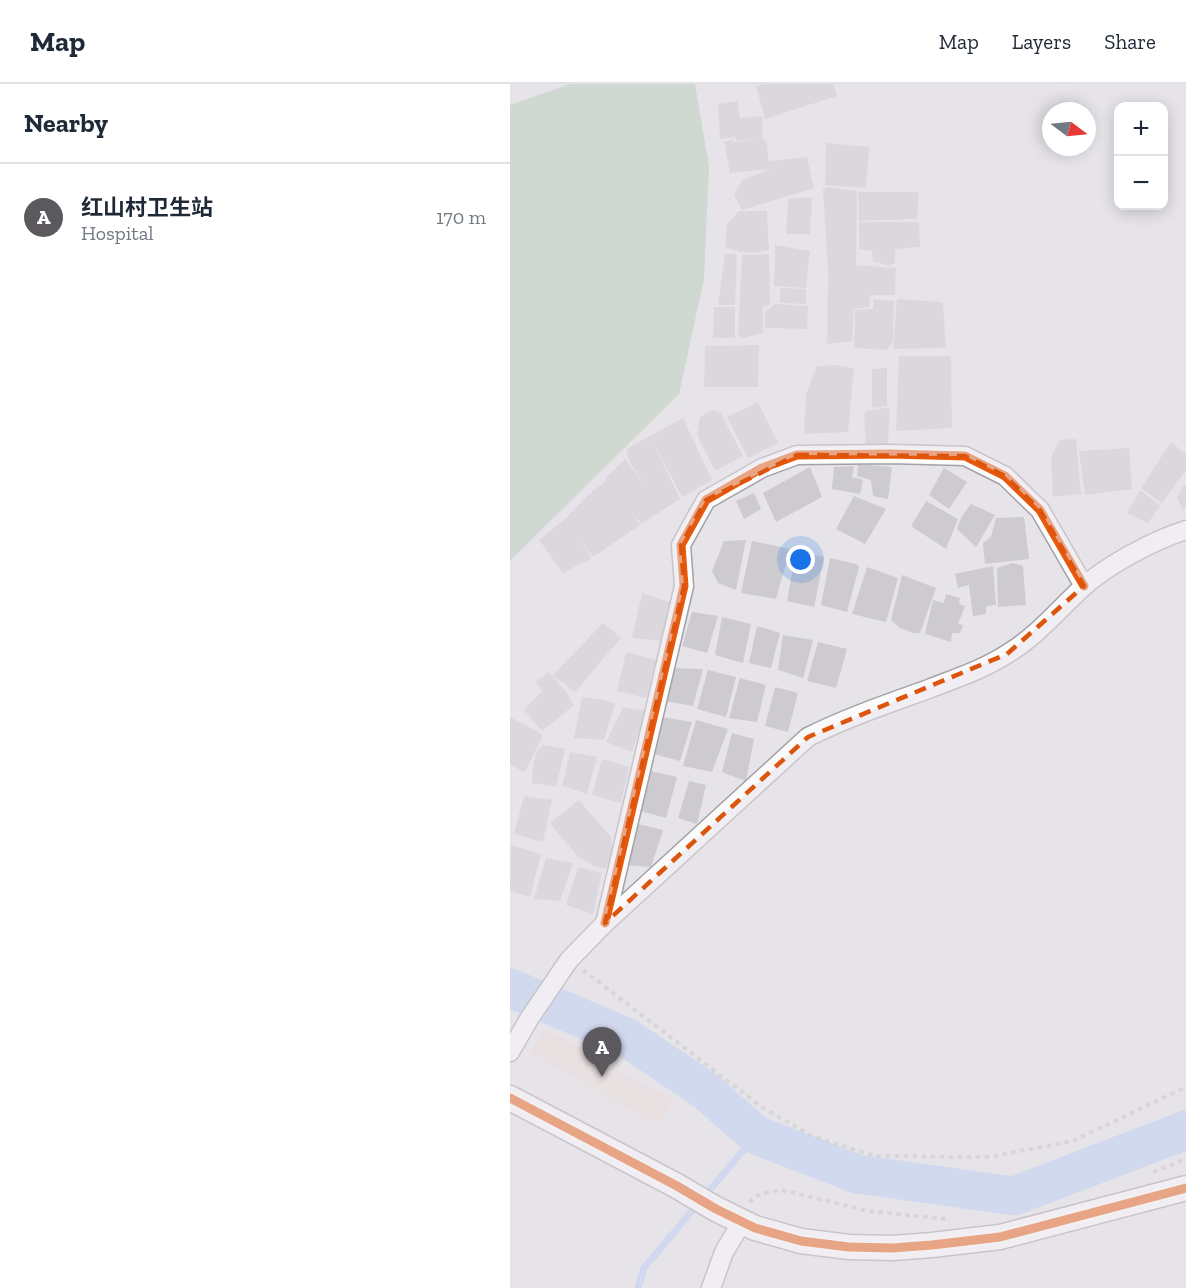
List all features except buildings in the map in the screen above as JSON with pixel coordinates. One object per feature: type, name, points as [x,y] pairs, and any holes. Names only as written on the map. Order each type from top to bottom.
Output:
[{"type":"street","points":[[605,923],[684,586],[681,545],[706,500],[762,468],[798,455],[965,456],[1005,476],[1040,510],[1084,586]]},
{"type":"street","points":[[510,1052],[529,1019],[569,960],[605,923],[808,737],[836,723],[960,677],[1007,654],[1048,622],[1084,586],[1117,563],[1186,530]]},
{"type":"street","points":[[510,1098],[677,1185],[730,1216],[755,1228],[801,1241],[849,1247],[892,1248],[1000,1237],[1186,1188]]},
{"type":"street","points":[[711,1288],[724,1252],[730,1216]]},
{"type":"path","points":[[569,960],[763,1108],[814,1137],[875,1156],[989,1157],[1073,1141],[1186,1088]]},
{"type":"path","points":[[1144,1175],[1186,1159]]},
{"type":"path","points":[[730,1216],[760,1194],[782,1190],[868,1211],[947,1219]]},
{"type":"highlighted area","points":[[797,455],[965,456],[1005,476],[1040,510],[1084,586],[1007,654],[808,737],[605,923],[684,586],[681,545],[706,500]]},
{"type":"shaded area","points":[[544,1029],[673,1100],[658,1125],[531,1053]]},
{"type":"green space","points":[[570,84],[695,84],[709,166],[704,279],[679,394],[510,561],[510,105]]},
{"type":"waterway","points":[[510,988],[626,1037],[706,1091],[756,1135],[857,1174],[1014,1196],[1186,1130]]},
{"type":"waterway","points":[[638,1288],[644,1268],[756,1135]]},
{"type":"cycle path","points":[[605,923],[684,586],[681,545],[706,500],[762,468],[797,455],[965,456],[1005,476],[1040,510],[1084,586]]},
{"type":"cycle path","points":[[510,1098],[716,1209],[755,1228],[801,1241],[849,1247],[892,1248],[1000,1237],[1186,1188]]},
{"type":"place","name":"红山村卫生站","points":[[602,1077]]}]
